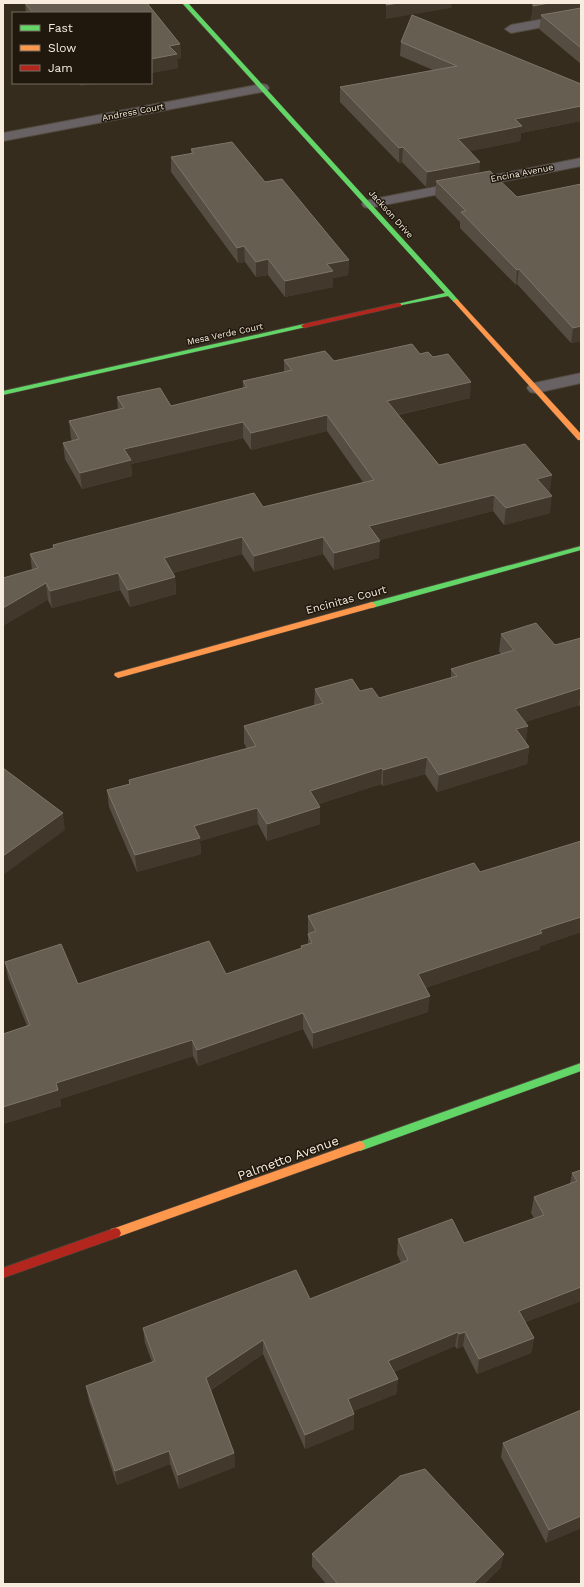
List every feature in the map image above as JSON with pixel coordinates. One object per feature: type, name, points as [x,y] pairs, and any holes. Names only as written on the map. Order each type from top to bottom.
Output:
[{"type":"street","name":"Jackson Drive","points":[[185,3],[581,438]]},
{"type":"street","points":[[511,29],[581,16]]},
{"type":"street","name":"Andress Court","points":[[3,137],[262,88]]},
{"type":"street","name":"Encina Avenue","points":[[369,204],[581,162]]},
{"type":"street","name":"Mesa Verde Court","points":[[3,393],[450,294]]},
{"type":"street","points":[[536,388],[581,378]]},
{"type":"street","name":"Encinitas Court","points":[[118,675],[581,548]]},
{"type":"street","name":"Palmetto Avenue","points":[[3,1273],[581,1067]]},
{"type":"building","points":[[25,3],[147,3],[180,44],[169,46],[177,54],[152,59],[152,12],[32,12]]},
{"type":"building","points":[[387,3],[399,3],[386,5]]},
{"type":"building","points":[[533,3],[549,3],[533,6]]},
{"type":"building","points":[[581,8],[581,48],[541,15]]},
{"type":"building","points":[[412,15],[581,84],[581,106],[515,119],[522,126],[458,139],[480,162],[427,172],[403,147],[399,148],[340,87],[457,66],[401,42]]},
{"type":"building","points":[[232,142],[265,182],[282,179],[349,260],[327,264],[333,271],[285,281],[268,259],[256,262],[244,246],[237,248],[171,157],[194,153],[191,149]]},
{"type":"building","points":[[490,171],[517,197],[581,184],[581,326],[573,328],[519,269],[517,270],[461,212],[466,211],[436,181]]},
{"type":"building","points":[[412,344],[420,354],[428,352],[433,357],[448,354],[471,382],[387,401],[439,465],[525,444],[552,475],[537,479],[552,496],[506,508],[494,495],[369,526],[380,541],[334,553],[323,537],[254,556],[242,537],[164,558],[175,577],[128,590],[118,573],[50,591],[46,583],[3,608],[3,578],[38,568],[30,554],[54,548],[53,545],[254,493],[263,507],[374,480],[327,415],[251,433],[243,422],[124,449],[131,460],[80,473],[63,443],[79,439],[69,421],[124,408],[117,397],[160,388],[171,406],[247,387],[243,381],[292,370],[284,360],[325,351],[334,361]]},
{"type":"building","points":[[536,623],[555,645],[581,638],[581,688],[515,709],[528,726],[516,729],[529,747],[439,775],[427,757],[383,770],[382,768],[310,791],[320,807],[267,824],[257,808],[194,826],[200,838],[135,855],[107,790],[130,784],[129,780],[256,746],[244,726],[323,703],[315,689],[352,679],[360,691],[372,688],[379,698],[457,676],[451,669],[514,650],[501,634]]},
{"type":"building","points":[[3,768],[63,813],[3,856]]},
{"type":"building","points":[[581,841],[581,917],[540,930],[542,933],[418,974],[430,996],[313,1033],[303,1013],[197,1050],[192,1040],[56,1083],[58,1090],[3,1107],[3,1034],[30,1025],[5,962],[61,944],[78,984],[209,941],[226,974],[302,948],[301,946],[312,943],[308,934],[316,931],[308,916],[474,863],[480,872]]},
{"type":"building","points":[[581,1170],[581,1287],[519,1311],[534,1338],[479,1359],[465,1332],[459,1334],[458,1332],[388,1361],[398,1379],[348,1399],[354,1414],[305,1435],[263,1340],[206,1378],[234,1453],[178,1475],[169,1451],[115,1471],[86,1386],[155,1361],[143,1328],[296,1270],[310,1299],[408,1260],[398,1239],[452,1219],[464,1243],[544,1215],[534,1197],[577,1181],[572,1173]]},
{"type":"building","points":[[581,1410],[581,1516],[549,1530],[503,1443]]},
{"type":"building","points":[[425,1469],[504,1554],[473,1584],[338,1584],[312,1554],[400,1476]]},
{"type":"traffic: fast","points":[[185,3],[456,301]]},
{"type":"traffic: fast","points":[[399,305],[450,294]]},
{"type":"traffic: fast","points":[[3,393],[304,326]]},
{"type":"traffic: fast","points":[[372,605],[581,548]]},
{"type":"traffic: fast","points":[[360,1146],[581,1067]]},
{"type":"traffic: slow","points":[[456,301],[581,438]]},
{"type":"traffic: slow","points":[[118,675],[372,605]]},
{"type":"traffic: slow","points":[[115,1233],[360,1146]]},
{"type":"traffic: jam","points":[[304,326],[399,305]]},
{"type":"traffic: jam","points":[[3,1273],[115,1233]]}]
